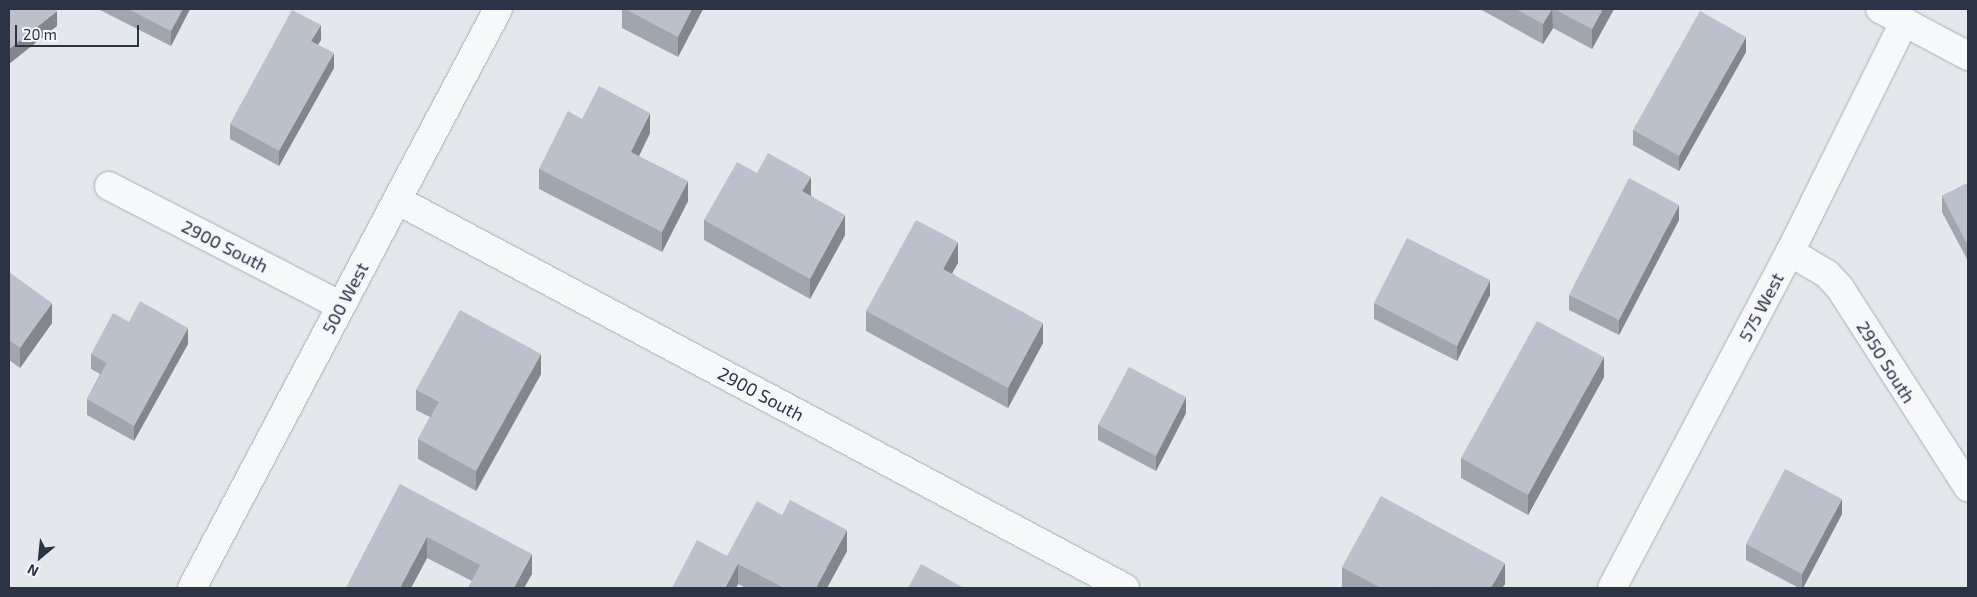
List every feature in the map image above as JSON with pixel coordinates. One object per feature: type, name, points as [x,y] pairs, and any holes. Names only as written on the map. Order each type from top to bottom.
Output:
[{"type":"street","name":"500 West","points":[[192,588],[498,9]]},
{"type":"street","points":[[1880,9],[1968,56]]},
{"type":"street","name":"575 West","points":[[1612,588],[1790,252],[1904,22]]},
{"type":"street","name":"2900 South","points":[[109,186],[341,306]]},
{"type":"street","name":"2900 South","points":[[397,200],[1082,578],[1125,588]]},
{"type":"street","name":"2950 South","points":[[1790,252],[1827,274],[1840,288],[1968,488]]},
{"type":"building","points":[[9,9],[55,9],[57,11],[9,49]]},
{"type":"building","points":[[128,9],[183,9],[171,31]]},
{"type":"building","points":[[625,9],[692,9],[678,37]]},
{"type":"building","points":[[1516,9],[1552,9],[1543,24]]},
{"type":"building","points":[[1554,9],[1603,9],[1592,29]]},
{"type":"building","points":[[292,10],[321,25],[311,41],[334,53],[279,151],[230,124]]},
{"type":"building","points":[[1700,11],[1746,37],[1679,156],[1633,130]]},
{"type":"building","points":[[599,86],[650,113],[631,152],[688,181],[662,232],[539,169],[568,111],[582,119]]},
{"type":"building","points":[[768,153],[811,177],[802,191],[845,215],[810,279],[704,220],[737,162],[757,173]]},
{"type":"building","points":[[1629,178],[1679,205],[1619,320],[1569,295]]},
{"type":"building","points":[[1968,183],[1968,246],[1942,196]]},
{"type":"building","points":[[916,220],[958,242],[943,269],[1043,323],[1008,388],[866,311]]},
{"type":"building","points":[[1407,238],[1490,280],[1457,346],[1374,303]]},
{"type":"building","points":[[9,272],[52,303],[20,348],[9,340]]},
{"type":"building","points":[[140,301],[188,328],[134,426],[87,399],[107,363],[91,354],[113,313],[129,322]]},
{"type":"building","points":[[460,310],[541,354],[476,471],[418,439],[439,402],[416,390]]},
{"type":"building","points":[[1537,321],[1604,357],[1528,495],[1461,458]]},
{"type":"building","points":[[1129,367],[1186,397],[1156,456],[1098,425]]},
{"type":"building","points":[[1785,469],[1842,499],[1802,574],[1746,544]]},
{"type":"building","points":[[400,484],[532,554],[514,588],[473,588],[469,586],[480,565],[427,537],[400,588],[346,588]]},
{"type":"building","points":[[1381,496],[1505,563],[1491,588],[1439,588],[1434,586],[1432,588],[1381,588],[1342,567]]},
{"type":"building","points":[[790,500],[847,530],[816,588],[784,588],[738,564],[725,588],[672,588],[697,540],[727,556],[757,501],[782,515]]},
{"type":"building","points":[[921,564],[964,588],[908,588]]}]
